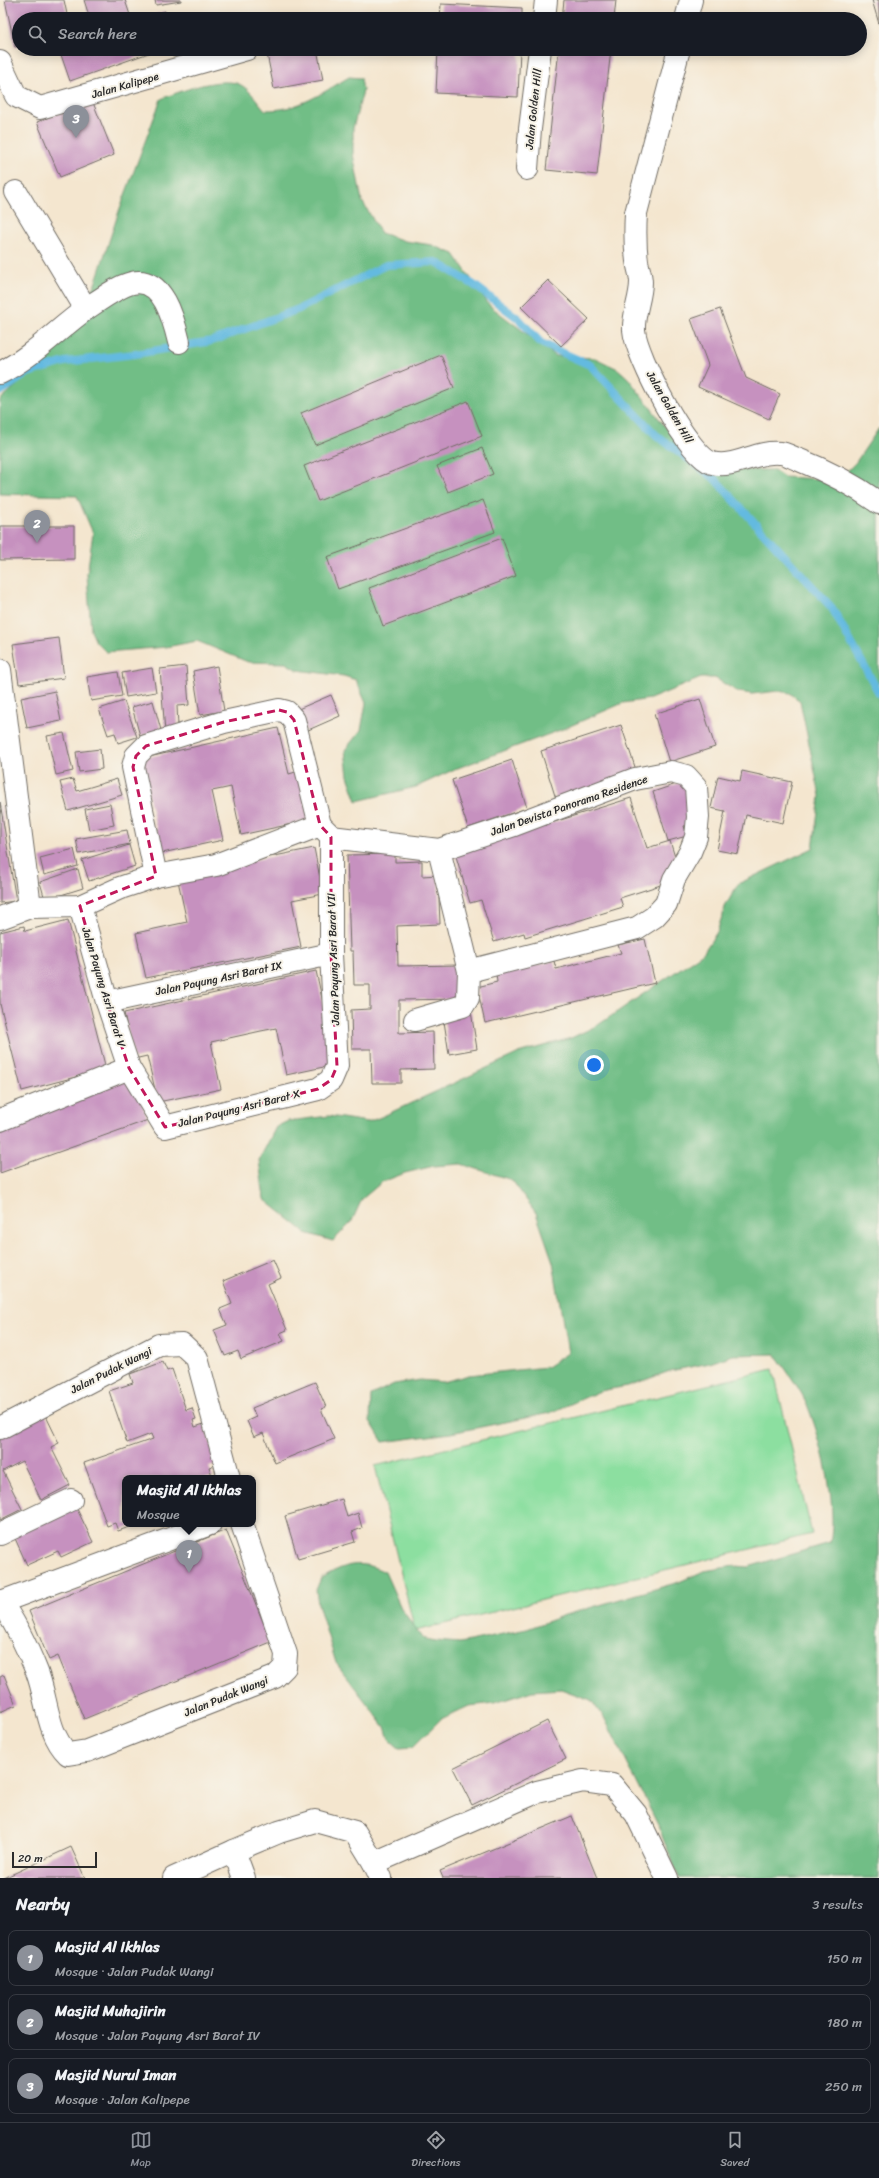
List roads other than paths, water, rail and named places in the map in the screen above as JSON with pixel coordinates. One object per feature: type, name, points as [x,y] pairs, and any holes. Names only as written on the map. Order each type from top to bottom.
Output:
[{"type":"street","points":[[545,12],[546,0]]},
{"type":"street","points":[[688,12],[691,0]]},
{"type":"street","name":"Jalan Kalipepe","points":[[0,62],[16,96],[40,108],[222,56]]},
{"type":"street","name":"Jalan Golden Hill","points":[[528,169],[530,129],[539,56]]},
{"type":"street","name":"Jalan Golden Hill","points":[[677,56],[636,213],[635,237],[637,263],[641,281],[634,330],[639,348],[654,385],[684,436],[702,458],[713,463],[732,463],[753,455],[780,452],[819,468],[879,503]]},
{"type":"street","points":[[16,192],[86,309]]},
{"type":"street","points":[[0,373],[27,357],[63,326],[86,309],[118,289],[133,283],[144,284],[154,288],[166,301],[179,342]]},
{"type":"street","points":[[0,670],[30,907]]},
{"type":"street","name":"Jalan Payung Asri Barat VII","points":[[156,876],[133,767],[136,756],[146,746],[224,722],[279,710],[287,712],[294,720],[326,831],[337,1066],[331,1080]]},
{"type":"street","name":"Jalan Devista Panorama Residence","points":[[326,831],[439,850],[514,825],[635,779],[671,772],[686,776],[696,787],[698,817],[696,837],[690,852],[674,879],[666,904],[654,917],[637,928],[469,971]]},
{"type":"street","points":[[0,918],[30,907],[80,906],[120,888],[156,876],[216,865],[326,831]]},
{"type":"street","points":[[415,1020],[463,1006],[468,998],[469,971],[439,850]]},
{"type":"street","name":"Jalan Payung Asri Barat V","points":[[80,906],[107,1002],[129,1068]]},
{"type":"street","name":"Jalan Payung Asri Barat IX","points":[[107,1002],[331,954]]},
{"type":"street","points":[[1,1118],[129,1068]]},
{"type":"street","name":"Jalan Payung Asri Barat X","points":[[129,1068],[165,1127],[318,1089],[331,1080]]},
{"type":"street","name":"Jalan Pudak Wangi","points":[[0,1428],[159,1345],[182,1344],[197,1358],[228,1475]]},
{"type":"street","points":[[0,1534],[71,1500]]},
{"type":"street","points":[[0,1601],[202,1527]]},
{"type":"street","name":"Jalan Pudak Wangi","points":[[0,1601],[14,1624],[37,1672],[55,1736],[68,1754],[87,1751],[275,1677],[285,1667],[286,1654],[243,1527]]},
{"type":"street","points":[[174,1878],[279,1832],[315,1821],[355,1832],[378,1870],[537,1792],[583,1781],[612,1786],[636,1814],[667,1878]]},
{"type":"street","points":[[234,1852],[244,1878]]},
{"type":"waterway","points":[[0,392],[28,373],[65,362],[135,354],[212,341],[299,309],[386,265],[436,262],[474,285],[519,319],[541,343],[590,365],[656,435],[714,478],[832,608],[879,693]]},
{"type":"place","name":"Masjid Nurul Iman","points":[[76,138]]},
{"type":"place","name":"Masjid Muhajirin","points":[[37,543]]},
{"type":"place","name":"Masjid Al Ikhlas","points":[[189,1573]]}]
